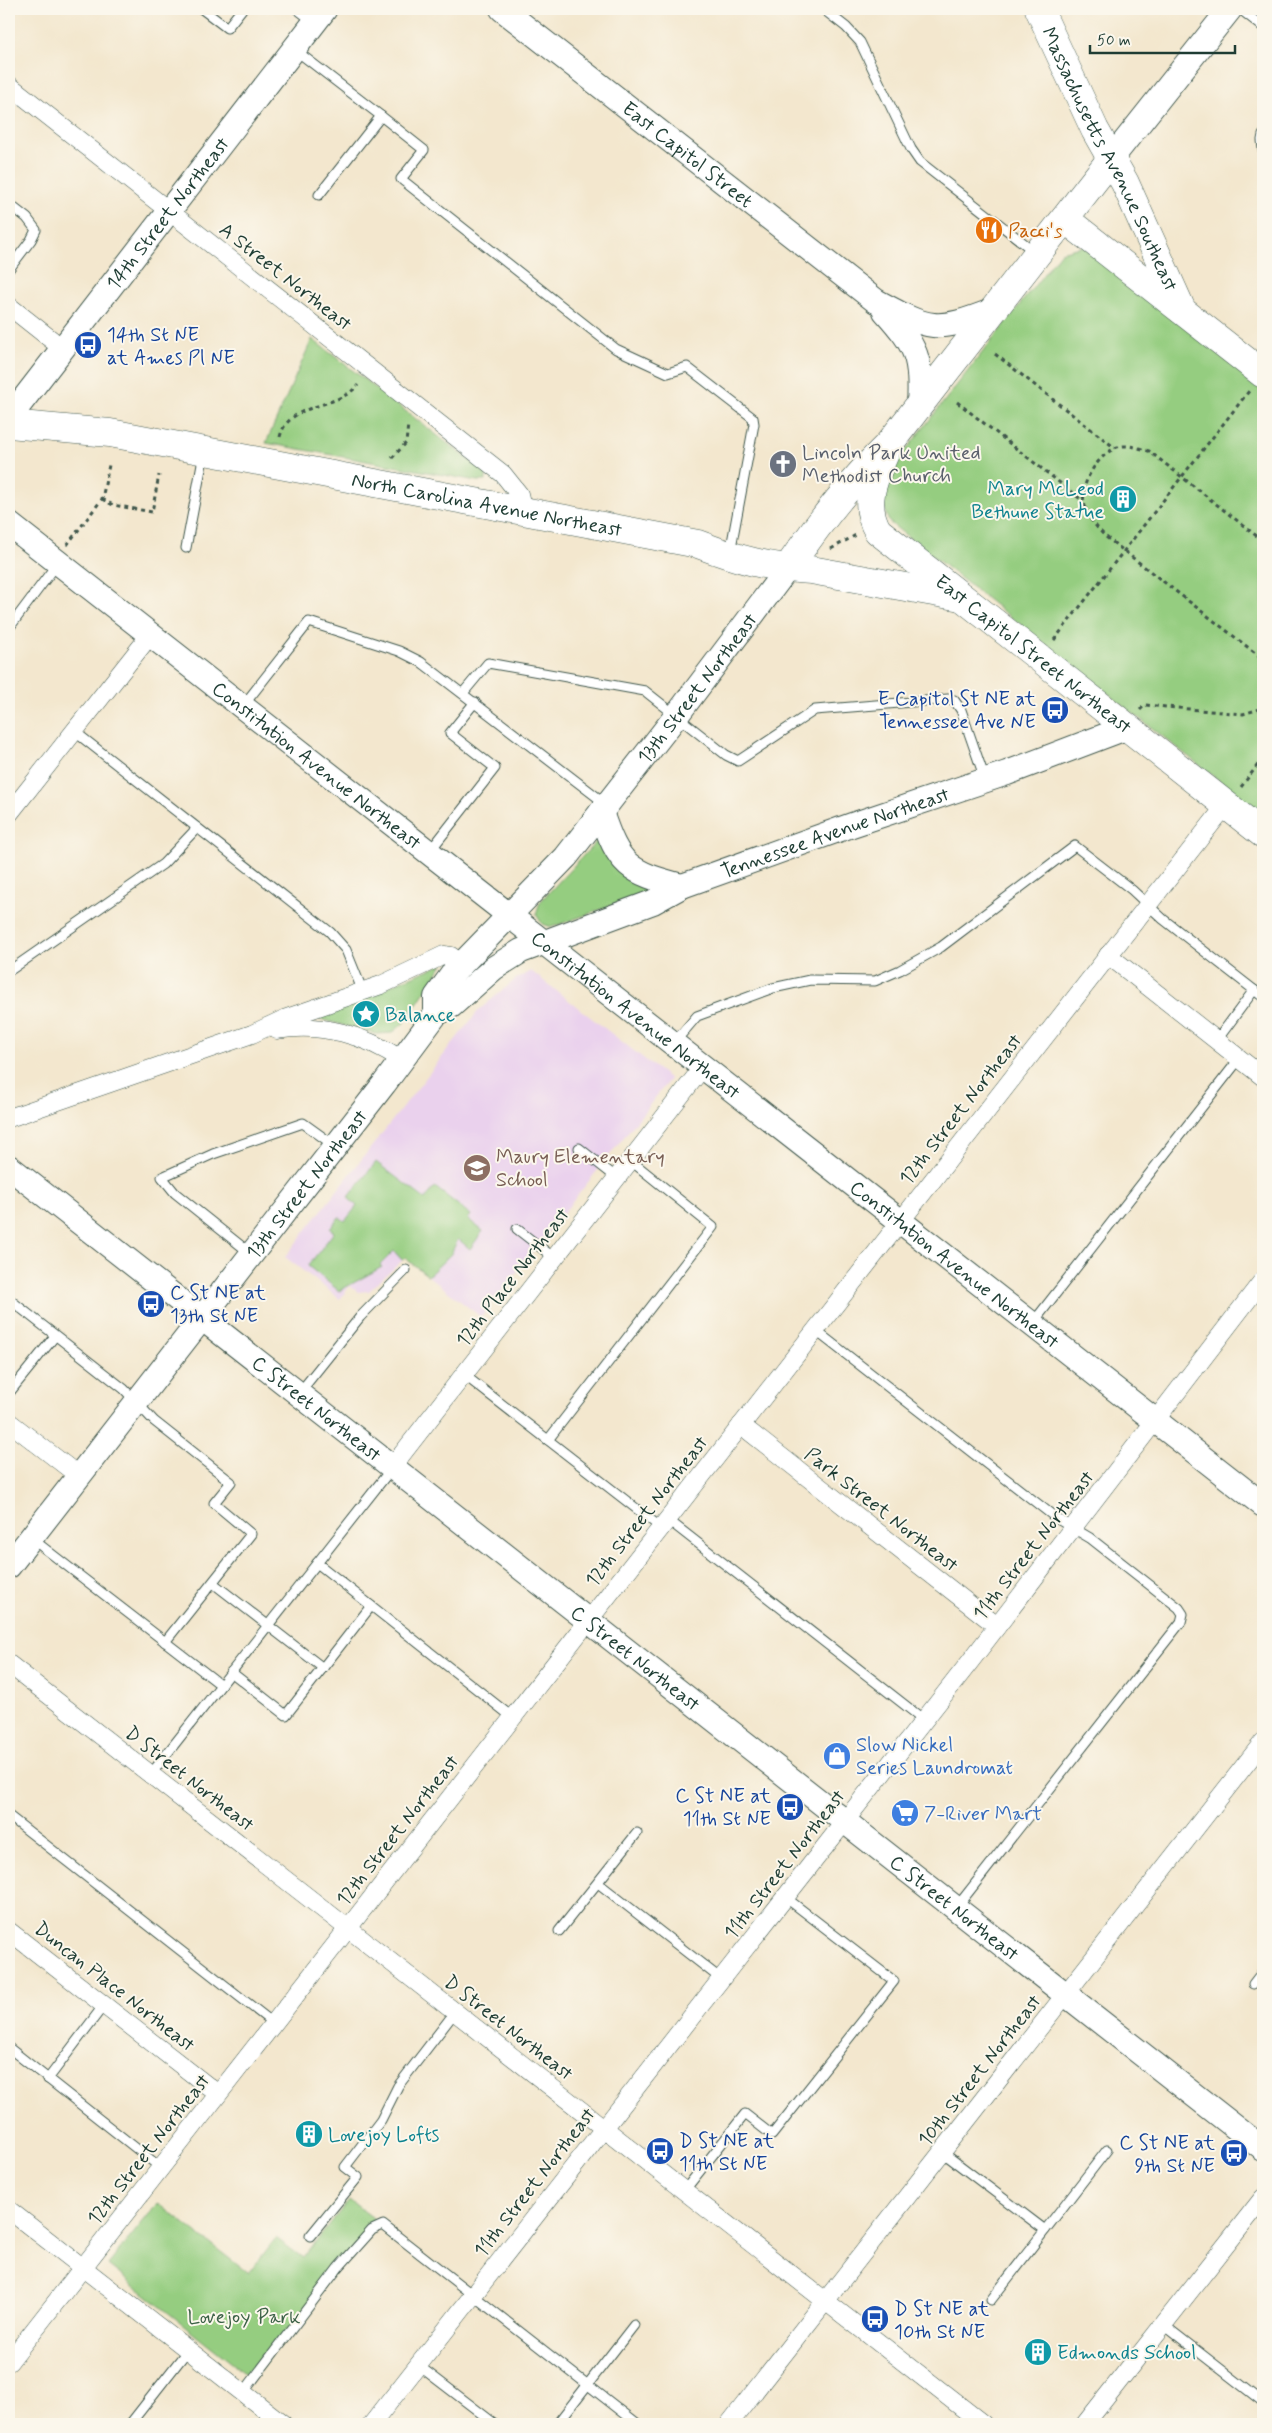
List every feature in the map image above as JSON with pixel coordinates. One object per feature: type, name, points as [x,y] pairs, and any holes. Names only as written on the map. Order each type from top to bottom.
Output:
[{"type":"main road","name":"East Capitol Street","points":[[502,9],[876,301]]},
{"type":"main road","name":"Massachusetts Avenue Southeast","points":[[1039,9],[1094,130],[1125,183],[1182,310]]},
{"type":"main road","points":[[1111,159],[1230,9]]},
{"type":"main road","name":"14th Street Northeast","points":[[9,418],[294,49],[312,13]]},
{"type":"main road","name":"13th Street Northeast","points":[[436,1014],[436,997],[462,964],[556,868],[677,715],[787,569],[813,531],[862,470],[889,444],[1111,159]]},
{"type":"main road","points":[[1064,219],[1182,310],[1258,380]]},
{"type":"main road","points":[[876,301],[913,320],[940,326],[961,323],[994,310]]},
{"type":"main road","points":[[876,301],[903,331],[918,357],[920,378],[919,406]]},
{"type":"main road","name":"North Carolina Avenue Northeast","points":[[9,424],[110,433],[698,544],[743,561],[778,565],[787,569],[811,570],[961,597]]},
{"type":"main road","name":"East Capitol Street Northeast","points":[[889,444],[870,493],[870,515],[874,524],[886,538],[1040,658],[1134,719],[1226,805],[1263,834]]},
{"type":"main road","name":"Constitution Avenue Northeast","points":[[9,524],[63,554],[151,634],[1263,1505]]},
{"type":"main road","name":"Tennessee Avenue Northeast","points":[[543,942],[653,902],[682,886],[986,781],[1134,719]]},
{"type":"main road","points":[[603,808],[616,850],[626,864],[646,876],[682,886]]},
{"type":"main road","name":"13th Street Northeast","points":[[9,1566],[203,1319],[436,1014],[451,1006],[504,961],[543,942]]},
{"type":"main road","name":"C Street Northeast","points":[[9,1167],[845,1820],[1263,2150]]},
{"type":"street","name":"A Street Northeast","points":[[9,84],[503,474],[519,494],[523,511]]},
{"type":"street","points":[[9,306],[62,348]]},
{"type":"street","points":[[9,814],[151,634]]},
{"type":"street","name":"12th Street Northeast","points":[[9,2362],[587,1620],[1226,805]]},
{"type":"street","points":[[9,1118],[252,1034],[284,1019],[363,992],[402,976],[444,955],[451,956],[462,964]]},
{"type":"street","points":[[1108,955],[1263,1077]]},
{"type":"street","points":[[252,1034],[292,1027],[314,1027],[374,1043],[402,1060]]},
{"type":"street","name":"12th Place Northeast","points":[[392,1467],[703,1067]]},
{"type":"street","name":"11th Street Northeast","points":[[372,2424],[924,1720],[1263,1280]]},
{"type":"street","points":[[9,1422],[79,1476]]},
{"type":"street","name":"Park Street Northeast","points":[[741,1425],[997,1626]]},
{"type":"street","name":"D Street Northeast","points":[[9,1664],[983,2424]]},
{"type":"street","name":"10th Street Northeast","points":[[729,2424],[1263,1742]]},
{"type":"street","name":"Duncan Place Northeast","points":[[9,1931],[218,2094]]},
{"type":"street","points":[[1085,2424],[1263,2198]]},
{"type":"street","points":[[9,2210],[283,2424]]},
{"type":"lane","points":[[202,9],[227,28],[242,9]]},
{"type":"lane","points":[[823,9],[846,27],[860,42],[911,149],[920,162],[1038,254]]},
{"type":"lane","points":[[1240,9],[1263,27]]},
{"type":"lane","points":[[294,49],[424,150],[401,179],[616,349],[668,373],[687,367],[753,418],[754,424],[730,556]]},
{"type":"lane","points":[[319,195],[381,116]]},
{"type":"lane","points":[[1263,135],[1263,150]]},
{"type":"lane","points":[[9,204],[27,218],[36,230],[31,240],[9,269]]},
{"type":"lane","points":[[186,548],[205,451]]},
{"type":"lane","points":[[9,628],[63,554]]},
{"type":"lane","points":[[242,706],[309,622],[407,655],[464,693],[603,808]]},
{"type":"lane","points":[[464,693],[488,663],[645,691],[726,755],[738,761],[815,710],[930,699],[954,700],[961,710],[986,781]]},
{"type":"lane","points":[[429,852],[496,768],[450,733],[475,702]]},
{"type":"lane","points":[[74,731],[337,938],[346,950],[363,992]]},
{"type":"lane","points":[[9,971],[163,864],[197,828]]},
{"type":"lane","points":[[673,1044],[697,1016],[773,988],[810,980],[875,981],[900,970],[941,947],[1074,846],[1149,904],[1163,919],[1263,997]]},
{"type":"lane","points":[[1217,1040],[1254,990]]},
{"type":"lane","points":[[1032,1325],[1240,1058]]},
{"type":"lane","points":[[252,1255],[175,1193],[162,1176],[213,1154],[303,1123],[336,1147]]},
{"type":"lane","points":[[579,1148],[616,1178]]},
{"type":"lane","points":[[548,1440],[713,1226],[630,1160]]},
{"type":"lane","points":[[517,1229],[554,1257]]},
{"type":"lane","points":[[299,1394],[360,1316],[406,1270]]},
{"type":"lane","points":[[9,1299],[124,1389],[154,1421],[230,1482],[214,1504],[251,1534],[165,1642]]},
{"type":"lane","points":[[814,1330],[1056,1518],[1074,1527],[1179,1608],[1184,1616],[956,1908]]},
{"type":"lane","points":[[9,1393],[55,1336]]},
{"type":"lane","points":[[463,1374],[548,1440],[663,1523],[924,1720]]},
{"type":"lane","points":[[151,1774],[392,1467]]},
{"type":"lane","points":[[31,1538],[221,1685]]},
{"type":"lane","points":[[317,1563],[512,1717]]},
{"type":"lane","points":[[213,1583],[323,1668]]},
{"type":"lane","points":[[231,1672],[286,1715],[371,1606]]},
{"type":"lane","points":[[9,1816],[273,2023]]},
{"type":"lane","points":[[559,1931],[637,1833]]},
{"type":"lane","points":[[598,1883],[721,1979]]},
{"type":"lane","points":[[684,2191],[745,2114],[772,2135],[894,1981],[785,1897]]},
{"type":"lane","points":[[1253,1984],[1263,1971]]},
{"type":"lane","points":[[48,2079],[104,2005]]},
{"type":"lane","points":[[310,2236],[358,2177],[345,2167],[381,2120],[398,2086],[455,2012]]},
{"type":"lane","points":[[9,2048],[161,2168]]},
{"type":"lane","points":[[991,2300],[1107,2150]]},
{"type":"lane","points":[[942,2152],[1045,2230]]},
{"type":"lane","points":[[243,2393],[338,2268],[372,2230],[383,2225],[638,2424]]},
{"type":"lane","points":[[557,2424],[634,2324]]},
{"type":"lane","points":[[1164,2325],[1263,2402]]},
{"type":"lane","points":[[130,2424],[188,2350]]},
{"type":"lane","points":[[418,2365],[495,2424]]},
{"type":"path","points":[[995,354],[1115,448]]},
{"type":"path","points":[[1040,658],[1258,380]]},
{"type":"path","points":[[280,437],[282,430],[290,419],[306,410],[348,395],[358,385]]},
{"type":"path","points":[[957,402],[1083,500],[1094,526],[1263,659]]},
{"type":"path","points":[[392,458],[406,442],[408,424]]},
{"type":"path","points":[[1083,500],[1090,474],[1100,460],[1115,448],[1126,446],[1149,451],[1263,541]]},
{"type":"path","points":[[63,554],[102,500],[109,465]]},
{"type":"path","points":[[102,500],[113,505],[152,512],[158,475]]},
{"type":"path","points":[[828,550],[863,531]]},
{"type":"path","points":[[1134,719],[1145,705],[1243,714],[1263,708]]},
{"type":"path","points":[[1226,805],[1263,758]]},
{"type":"shaded area","name":"Maury Elementary School","points":[[531,971],[670,1079],[481,1317],[405,1258],[369,1291],[358,1292],[350,1286],[340,1299],[285,1257],[479,1010],[516,979]]},
{"type":"green space","points":[[1091,244],[1263,379],[1263,815],[889,522],[877,487],[1061,252]]},
{"type":"green space","points":[[312,339],[486,473],[486,481],[477,481],[266,443]]},
{"type":"green space","points":[[597,841],[652,891],[552,927],[542,924],[536,914],[540,902]]},
{"type":"green space","points":[[443,964],[404,1023],[392,1033],[376,1034],[312,1017]]},
{"type":"green space","points":[[376,1162],[425,1199],[435,1187],[471,1215],[468,1219],[483,1231],[470,1249],[458,1239],[451,1254],[428,1276],[405,1258],[402,1260],[394,1251],[380,1265],[382,1267],[339,1291],[308,1266],[334,1232],[330,1229],[339,1217],[345,1221],[357,1206],[348,1198]]},
{"type":"green space","name":"Lovejoy Park","points":[[349,2200],[376,2220],[251,2378],[108,2265],[158,2203],[248,2273],[276,2238],[303,2258]]},
{"type":"place","name":"Pacci's","points":[[989,230]]},
{"type":"place","name":"14th St NE at Ames Pl NE","points":[[88,345]]},
{"type":"place","name":"Lincoln Park United Methodist Church","points":[[783,464]]},
{"type":"place","name":"Mary McLeod Bethune Statue","points":[[1123,499]]},
{"type":"place","name":"E Capitol St NE at Tennessee Ave NE","points":[[1055,710]]},
{"type":"place","name":"Balance","points":[[366,1014]]},
{"type":"place","name":"Maury Elementary School","points":[[477,1168]]},
{"type":"place","name":"C St NE at 13th St NE","points":[[151,1304]]},
{"type":"place","name":"Slow Nickel Series Laundromat","points":[[837,1756]]},
{"type":"place","name":"C St NE at 11th St NE","points":[[790,1807]]},
{"type":"place","name":"7-River Mart","points":[[905,1813]]},
{"type":"place","name":"Lovejoy Lofts","points":[[309,2134]]},
{"type":"place","name":"D St NE at 11th St NE","points":[[660,2151]]},
{"type":"place","name":"C St NE at 9th St NE","points":[[1234,2153]]},
{"type":"place","name":"D St NE at 10th St NE","points":[[875,2319]]},
{"type":"place","name":"Edmonds School","points":[[1038,2352]]}]
